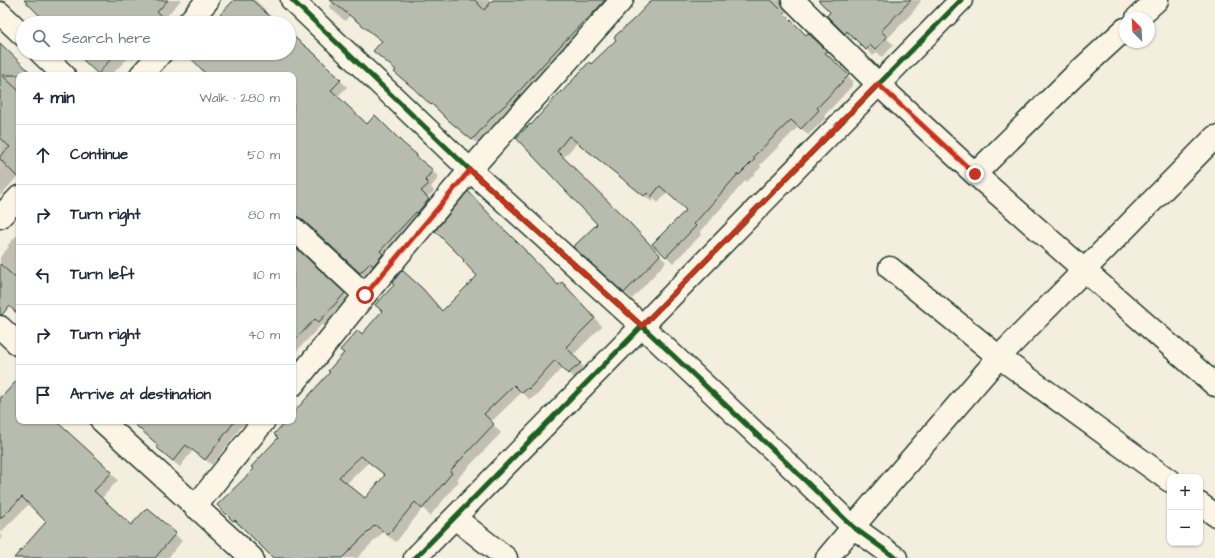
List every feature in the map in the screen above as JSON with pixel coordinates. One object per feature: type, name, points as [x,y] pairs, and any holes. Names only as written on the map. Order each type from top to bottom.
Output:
[{"type":"street","points":[[194,16],[208,0]]},
{"type":"street","points":[[292,0],[470,170],[642,326],[853,527],[896,558]]},
{"type":"street","points":[[296,381],[365,295],[470,170],[621,0]]},
{"type":"street","points":[[793,0],[878,84],[975,174],[1215,385]]},
{"type":"street","points":[[415,558],[961,0]]},
{"type":"street","points":[[1144,12],[1157,0]]},
{"type":"street","points":[[0,13],[16,29]]},
{"type":"street","points":[[975,174],[1074,76],[1119,35]]},
{"type":"street","points":[[48,60],[61,72]]},
{"type":"street","points":[[144,72],[155,60]]},
{"type":"street","points":[[827,558],[999,357],[1215,137]]},
{"type":"street","points":[[0,217],[16,201]]},
{"type":"street","points":[[296,231],[365,295]]},
{"type":"street","points":[[890,268],[999,357],[1167,479]]},
{"type":"street","points":[[0,327],[16,341]]},
{"type":"street","points":[[105,424],[252,558]]},
{"type":"street","points":[[195,507],[262,424]]},
{"type":"street","points":[[1203,506],[1215,515]]},
{"type":"street","points":[[454,518],[506,558]]},
{"type":"building","points":[[24,0],[168,0],[157,12],[161,16],[40,16]]},
{"type":"building","points":[[234,0],[252,0],[269,16],[219,16]]},
{"type":"building","points":[[330,0],[475,0],[484,10],[493,0],[605,0],[560,46],[513,98],[494,115],[472,140],[394,72],[396,70],[373,51],[382,41]]},
{"type":"building","points":[[652,0],[771,0],[806,35],[808,33],[827,51],[825,53],[849,75],[817,108],[819,110],[801,129],[791,120],[753,157],[755,159],[739,175],[738,174],[694,224],[696,226],[666,257],[652,244],[686,210],[660,186],[651,197],[647,193],[644,196],[569,136],[557,151],[660,255],[624,293],[573,247],[597,224],[516,138],[530,124],[531,125],[589,62],[591,64],[616,40],[614,37]]},
{"type":"building","points":[[818,0],[911,0],[881,31],[887,37],[875,50],[870,45],[866,50],[847,31],[845,34],[827,16],[830,12]]},
{"type":"building","points":[[296,39],[315,54],[341,80],[331,90],[367,124],[375,115],[417,155],[416,156],[433,170],[425,180],[429,184],[421,191],[429,199],[380,251],[383,254],[373,266],[370,263],[360,273],[302,219],[296,216],[296,72],[204,72],[193,60],[296,60]]},
{"type":"building","points":[[0,43],[30,72],[16,72],[16,75],[2,75],[16,88],[16,176],[0,159],[0,156],[10,147],[0,138]]},
{"type":"building","points":[[83,60],[110,60],[100,72],[96,72]]},
{"type":"building","points":[[468,191],[558,285],[562,282],[595,318],[566,347],[581,363],[568,374],[555,360],[529,389],[528,388],[522,393],[514,385],[484,414],[494,424],[450,471],[452,473],[422,509],[415,502],[388,535],[375,525],[342,558],[273,558],[235,520],[233,521],[217,505],[254,469],[251,467],[278,438],[274,434],[283,424],[296,424],[296,410],[330,372],[328,371],[344,353],[340,350],[358,330],[362,334],[382,311],[375,305],[394,285],[392,283],[402,270],[423,289],[442,311],[477,276],[463,261],[464,260],[435,231]],"holes":[[[361,456],[385,475],[365,498],[339,477]]]},
{"type":"building","points":[[296,248],[345,293],[319,322],[315,319],[296,339]]},
{"type":"building","points":[[0,264],[16,278],[16,312],[9,306],[2,315],[0,315]]},
{"type":"building","points":[[16,381],[16,424],[59,424],[112,472],[94,491],[131,525],[147,508],[176,533],[155,558],[14,558],[46,522],[22,497],[0,519],[0,399]]},
{"type":"building","points":[[134,424],[233,424],[205,460],[186,445],[173,461],[156,447],[158,445]]},
{"type":"cycle path","points":[[292,0],[470,170],[642,326],[853,527],[896,558]]},
{"type":"cycle path","points":[[415,558],[961,0]]},
{"type":"route","points":[[365,295],[470,170],[642,326],[878,84],[975,174]]}]
